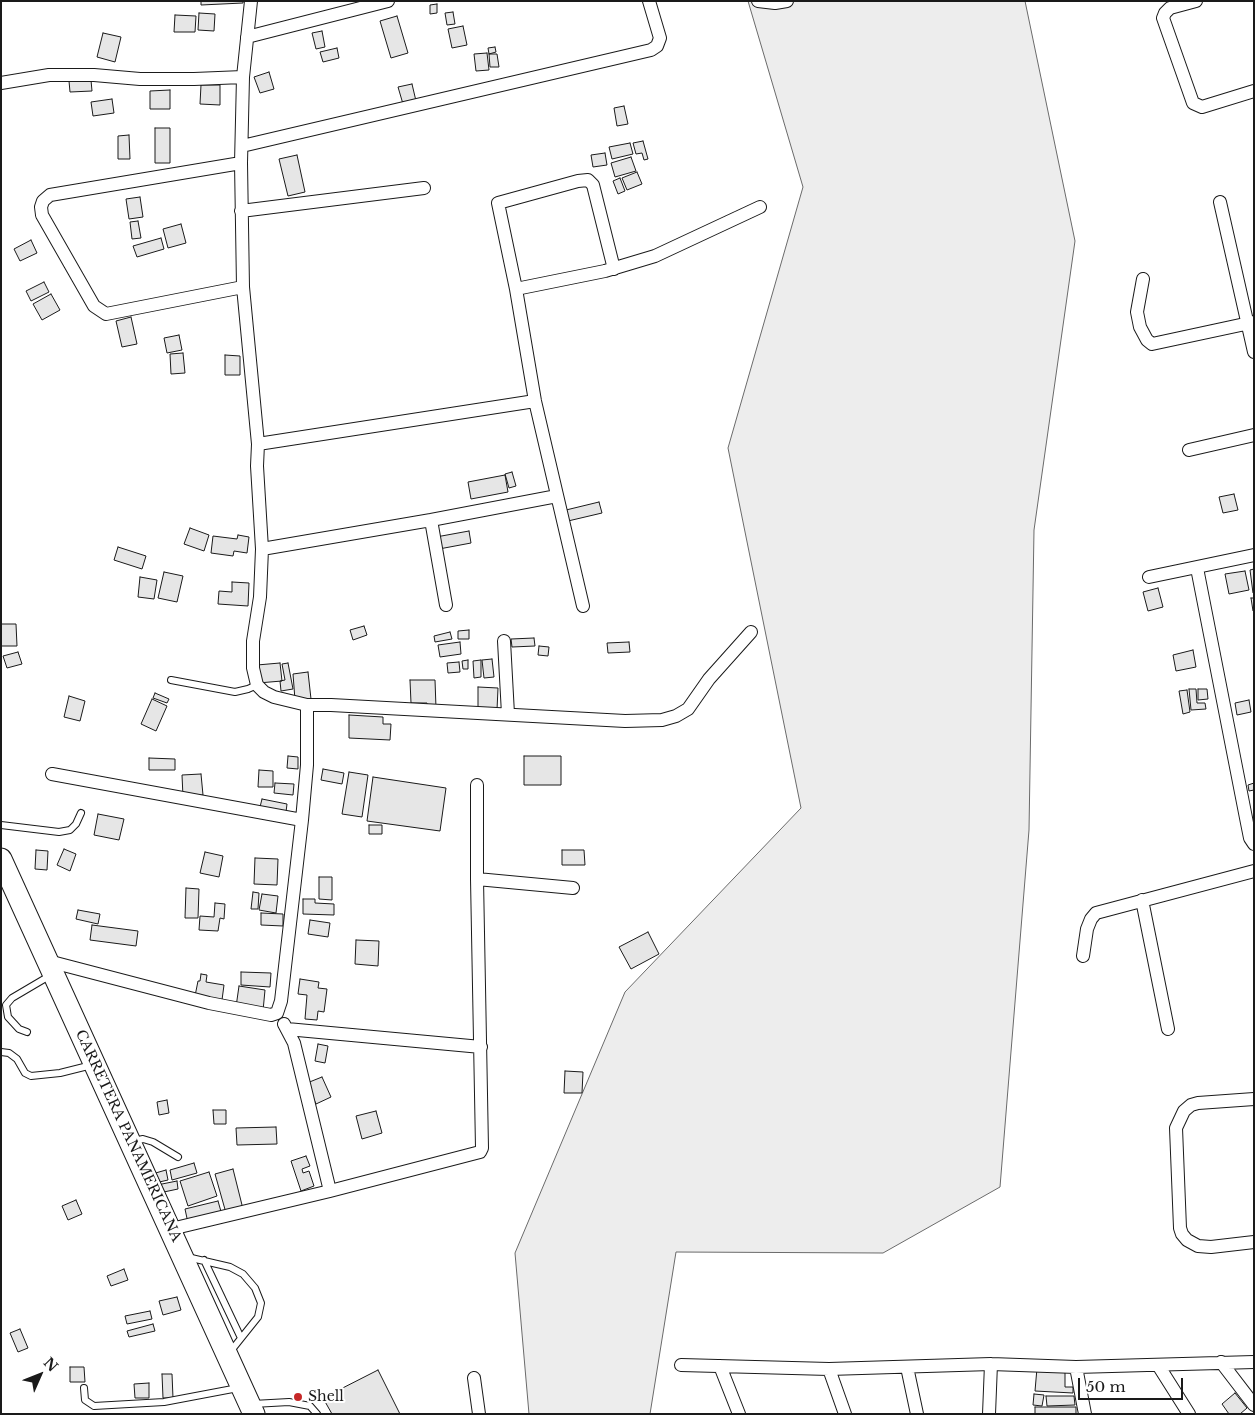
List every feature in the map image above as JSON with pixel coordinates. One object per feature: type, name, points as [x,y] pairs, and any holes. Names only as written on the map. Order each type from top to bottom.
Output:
[{"type":"highway","name":"CARRETERA PANAMERICANA","points":[[1,859],[184,1257],[248,1402]]},
{"type":"street","points":[[251,1],[243,77],[241,210],[243,287],[258,444],[262,549],[260,597],[253,641],[253,668],[257,685],[264,692],[274,697],[307,705],[625,720],[662,720],[676,716],[688,709],[709,679],[751,632]]},
{"type":"street","points":[[247,37],[388,1]]},
{"type":"street","points":[[242,146],[651,50],[656,46],[660,38],[649,1]]},
{"type":"street","points":[[758,1],[775,3],[787,1]]},
{"type":"street","points":[[1196,1],[1170,8],[1163,18],[1193,103],[1202,107],[1254,91]]},
{"type":"street","points":[[1,83],[49,75],[94,75],[149,79],[243,77]]},
{"type":"street","points":[[241,164],[50,195],[43,201],[40,207],[42,214],[94,306],[106,314],[243,287]]},
{"type":"street","points":[[583,606],[535,401],[516,289],[498,203],[588,180],[593,185],[614,269]]},
{"type":"street","points":[[241,210],[424,188]]},
{"type":"street","points":[[1220,202],[1250,323],[1254,352]]},
{"type":"street","points":[[516,289],[614,269],[674,248],[760,207]]},
{"type":"street","points":[[1143,279],[1137,312],[1140,327],[1146,340],[1152,344],[1250,323]]},
{"type":"street","points":[[258,444],[535,401]]},
{"type":"street","points":[[1189,450],[1254,435]]},
{"type":"street","points":[[262,549],[557,496]]},
{"type":"street","points":[[430,520],[446,605]]},
{"type":"street","points":[[1149,577],[1254,556]]},
{"type":"street","points":[[1197,568],[1250,838],[1254,844]]},
{"type":"street","points":[[504,641],[508,714]]},
{"type":"street","points":[[277,1013],[281,1001],[302,820],[307,766],[307,705]]},
{"type":"street","points":[[52,774],[302,820]]},
{"type":"street","points":[[171,1229],[330,1191],[480,1152],[483,1144],[477,879],[477,785]]},
{"type":"street","points":[[1083,956],[1087,929],[1096,913],[1254,871]]},
{"type":"street","points":[[477,879],[573,888]]},
{"type":"street","points":[[1142,900],[1168,1030]]},
{"type":"street","points":[[51,968],[209,1003],[271,1015],[277,1013]]},
{"type":"street","points":[[277,1013],[294,1043],[330,1191]]},
{"type":"street","points":[[287,1028],[481,1047]]},
{"type":"street","points":[[1254,1099],[1191,1105],[1184,1111],[1176,1128],[1180,1228],[1182,1234],[1187,1240],[1198,1246],[1211,1247],[1254,1242]]},
{"type":"street","points":[[1222,1362],[1254,1406]]},
{"type":"street","points":[[682,1365],[829,1369],[990,1364],[1076,1367],[1158,1366],[1254,1362]]},
{"type":"street","points":[[989,1414],[990,1364]]},
{"type":"street","points":[[720,1366],[739,1414]]},
{"type":"street","points":[[1158,1366],[1190,1414]]},
{"type":"street","points":[[907,1367],[917,1414]]},
{"type":"street","points":[[1076,1367],[1085,1414]]},
{"type":"street","points":[[829,1369],[845,1414]]},
{"type":"street","points":[[474,1378],[479,1414]]},
{"type":"lane","points":[[171,680],[236,692],[248,690],[257,685]]},
{"type":"lane","points":[[1,825],[59,832],[70,830],[76,824],[81,813]]},
{"type":"lane","points":[[27,1032],[19,1029],[8,1017],[6,1005],[12,998],[51,968]]},
{"type":"lane","points":[[1,1052],[9,1053],[17,1059],[25,1073],[31,1076],[60,1073],[95,1064]]},
{"type":"lane","points":[[131,1141],[143,1139],[178,1156]]},
{"type":"lane","points":[[184,1257],[230,1266],[243,1274],[254,1288],[261,1303],[258,1317],[227,1355]]},
{"type":"lane","points":[[204,1260],[241,1338]]},
{"type":"lane","points":[[84,1388],[85,1400],[94,1406],[164,1402],[290,1402],[310,1406],[317,1414]]},
{"type":"shaded area","points":[[748,1],[1025,1],[1075,241],[1034,530],[1029,830],[1000,1187],[883,1253],[676,1252],[650,1414],[529,1414],[515,1253],[625,992],[801,808],[728,448],[803,187]]},
{"type":"building","points":[[201,1],[243,1],[243,3],[201,5]]},
{"type":"building","points":[[437,4],[437,13],[430,14],[430,5]]},
{"type":"building","points":[[453,12],[455,24],[447,25],[445,13]]},
{"type":"building","points":[[199,13],[215,14],[214,31],[198,30]]},
{"type":"building","points":[[175,15],[196,16],[195,32],[174,32]]},
{"type":"building","points":[[397,16],[408,53],[391,58],[380,21]]},
{"type":"building","points":[[463,26],[467,45],[452,48],[448,29]]},
{"type":"building","points":[[322,31],[325,47],[316,49],[312,33]]},
{"type":"building","points":[[103,33],[121,37],[115,62],[97,57]]},
{"type":"building","points":[[495,47],[496,52],[489,54],[488,48]]},
{"type":"building","points":[[337,48],[339,58],[323,62],[320,52]]},
{"type":"building","points":[[487,53],[489,70],[476,71],[474,54]]},
{"type":"building","points":[[489,54],[497,54],[499,67],[490,67]]},
{"type":"building","points":[[269,72],[274,89],[260,93],[254,77]]},
{"type":"building","points":[[91,80],[92,91],[70,92],[69,81]]},
{"type":"building","points":[[412,84],[416,101],[403,104],[398,87]]},
{"type":"building","points":[[201,85],[220,85],[220,105],[200,104]]},
{"type":"building","points":[[170,90],[170,109],[150,109],[150,91]]},
{"type":"building","points":[[112,99],[114,113],[93,116],[91,102]]},
{"type":"building","points":[[624,106],[628,124],[617,126],[614,108]]},
{"type":"building","points":[[155,128],[170,128],[170,163],[155,163]]},
{"type":"building","points":[[129,135],[130,159],[118,159],[118,136]]},
{"type":"building","points":[[643,141],[648,159],[644,160],[642,153],[636,154],[633,143]]},
{"type":"building","points":[[630,143],[633,154],[612,159],[609,147]]},
{"type":"building","points":[[605,153],[607,165],[593,167],[591,155]]},
{"type":"building","points":[[297,155],[305,192],[288,196],[279,159]]},
{"type":"building","points":[[631,157],[636,171],[615,177],[611,163]]},
{"type":"building","points":[[637,172],[642,184],[627,190],[622,178]]},
{"type":"building","points":[[620,178],[625,191],[618,194],[613,181]]},
{"type":"building","points":[[140,197],[143,217],[129,219],[126,199]]},
{"type":"building","points":[[138,221],[141,238],[132,239],[130,222]]},
{"type":"building","points":[[181,224],[186,243],[168,248],[163,229]]},
{"type":"building","points":[[161,238],[164,249],[137,257],[133,246]]},
{"type":"building","points":[[31,240],[37,253],[20,261],[14,249]]},
{"type":"building","points":[[44,282],[49,292],[31,301],[26,291]]},
{"type":"building","points":[[51,294],[60,310],[42,320],[33,304]]},
{"type":"building","points":[[131,317],[137,344],[122,347],[116,321]]},
{"type":"building","points":[[179,335],[182,350],[167,353],[164,338]]},
{"type":"building","points":[[183,353],[185,373],[171,374],[170,354]]},
{"type":"building","points":[[225,355],[240,356],[240,375],[225,375]]},
{"type":"building","points":[[512,472],[516,486],[509,488],[505,474]]},
{"type":"building","points":[[505,475],[508,492],[471,499],[468,482]]},
{"type":"building","points":[[1234,494],[1238,510],[1223,513],[1219,497]]},
{"type":"building","points":[[599,502],[602,513],[568,521],[566,510]]},
{"type":"building","points":[[190,528],[209,535],[204,551],[184,544]]},
{"type":"building","points":[[469,531],[471,543],[439,549],[436,537]]},
{"type":"building","points":[[238,535],[249,537],[247,553],[234,551],[233,556],[211,553],[213,536],[237,539]]},
{"type":"building","points":[[118,547],[146,556],[142,569],[114,560]]},
{"type":"building","points":[[1254,569],[1254,593],[1253,593],[1250,570]]},
{"type":"building","points":[[1245,571],[1249,590],[1229,594],[1225,574]]},
{"type":"building","points":[[164,572],[183,576],[177,602],[158,598]]},
{"type":"building","points":[[140,577],[157,580],[154,599],[138,597]]},
{"type":"building","points":[[232,582],[249,583],[248,606],[218,604],[219,591],[232,592]]},
{"type":"building","points":[[1158,588],[1163,607],[1148,611],[1143,592]]},
{"type":"building","points":[[1251,598],[1254,598],[1254,611],[1253,611]]},
{"type":"building","points":[[1,624],[16,624],[17,646],[1,646]]},
{"type":"building","points":[[364,626],[367,635],[353,640],[350,630]]},
{"type":"building","points":[[469,630],[469,639],[458,639],[458,631]]},
{"type":"building","points":[[450,632],[452,639],[435,642],[434,636]]},
{"type":"building","points":[[534,638],[535,646],[512,647],[511,639]]},
{"type":"building","points":[[460,642],[461,654],[440,657],[438,645]]},
{"type":"building","points":[[629,642],[630,652],[608,653],[607,643]]},
{"type":"building","points":[[539,646],[549,647],[548,656],[538,655]]},
{"type":"building","points":[[1193,650],[1196,667],[1176,671],[1173,655]]},
{"type":"building","points":[[18,652],[22,664],[7,668],[3,656]]},
{"type":"building","points":[[492,659],[494,677],[484,678],[482,660]]},
{"type":"building","points":[[468,660],[468,669],[463,669],[462,661]]},
{"type":"building","points":[[481,660],[481,677],[474,678],[473,661]]},
{"type":"building","points":[[459,662],[460,672],[448,673],[447,663]]},
{"type":"building","points":[[280,663],[282,681],[258,683],[257,665]]},
{"type":"building","points":[[288,663],[293,689],[281,691],[280,681],[285,680],[282,664]]},
{"type":"building","points":[[308,672],[311,699],[295,700],[293,674]]},
{"type":"building","points":[[410,680],[435,680],[436,708],[427,708],[427,703],[411,703]]},
{"type":"building","points":[[478,687],[498,688],[497,710],[478,709]]},
{"type":"building","points":[[1189,689],[1196,689],[1197,703],[1205,703],[1206,709],[1191,710]]},
{"type":"building","points":[[1198,689],[1207,689],[1208,699],[1198,700]]},
{"type":"building","points":[[1187,690],[1190,712],[1183,714],[1179,691]]},
{"type":"building","points":[[155,693],[169,699],[167,703],[153,698]]},
{"type":"building","points":[[69,696],[85,701],[80,721],[64,717]]},
{"type":"building","points":[[152,699],[167,706],[156,731],[141,724]]},
{"type":"building","points":[[1249,700],[1251,712],[1237,715],[1235,703]]},
{"type":"building","points":[[349,715],[383,717],[383,724],[391,724],[390,740],[349,738]]},
{"type":"building","points":[[288,756],[298,757],[298,769],[287,768]]},
{"type":"building","points":[[524,756],[561,756],[561,785],[524,785]]},
{"type":"building","points":[[149,758],[175,759],[175,770],[149,770]]},
{"type":"building","points":[[323,769],[344,773],[342,784],[321,780]]},
{"type":"building","points":[[259,770],[273,771],[273,787],[258,787]]},
{"type":"building","points":[[349,772],[368,775],[362,817],[342,814]]},
{"type":"building","points":[[201,774],[203,795],[183,797],[182,775]]},
{"type":"building","points":[[373,777],[446,788],[440,831],[367,821]]},
{"type":"building","points":[[275,783],[294,784],[293,795],[274,793]]},
{"type":"building","points":[[1254,783],[1254,790],[1249,791],[1248,785]]},
{"type":"building","points":[[262,799],[287,804],[286,812],[260,807]]},
{"type":"building","points":[[98,814],[124,819],[119,840],[94,835]]},
{"type":"building","points":[[369,825],[382,825],[382,834],[369,834]]},
{"type":"building","points":[[64,849],[76,854],[70,871],[57,865]]},
{"type":"building","points":[[36,850],[48,851],[47,870],[35,869]]},
{"type":"building","points":[[562,850],[584,850],[585,865],[562,865]]},
{"type":"building","points":[[205,852],[223,856],[219,877],[200,873]]},
{"type":"building","points":[[255,858],[278,859],[277,885],[254,884]]},
{"type":"building","points":[[319,877],[332,877],[332,900],[319,899]]},
{"type":"building","points":[[186,888],[199,889],[198,918],[185,918]]},
{"type":"building","points":[[253,892],[259,893],[258,909],[251,909]]},
{"type":"building","points":[[262,894],[278,896],[276,913],[259,910]]},
{"type":"building","points":[[303,899],[315,899],[315,903],[334,904],[334,915],[303,914]]},
{"type":"building","points":[[215,903],[225,904],[224,919],[220,918],[218,931],[199,930],[200,916],[214,917]]},
{"type":"building","points":[[78,910],[100,914],[98,924],[76,919]]},
{"type":"building","points":[[261,913],[283,914],[283,926],[261,925]]},
{"type":"building","points":[[310,920],[330,923],[328,937],[308,934]]},
{"type":"building","points":[[92,925],[138,931],[136,946],[90,940]]},
{"type":"building","points":[[648,932],[659,954],[631,969],[619,947]]},
{"type":"building","points":[[356,940],[379,941],[378,966],[355,964]]},
{"type":"building","points":[[241,972],[271,973],[270,987],[241,985]]},
{"type":"building","points":[[201,974],[207,975],[206,982],[224,985],[222,1000],[195,996]]},
{"type":"building","points":[[300,979],[319,982],[318,988],[327,989],[324,1012],[318,1011],[317,1020],[305,1019],[307,995],[298,994]]},
{"type":"building","points":[[239,986],[265,990],[263,1011],[236,1007]]},
{"type":"building","points":[[318,1044],[328,1046],[325,1063],[315,1061]]},
{"type":"building","points":[[565,1071],[583,1072],[582,1093],[564,1093]]},
{"type":"building","points":[[322,1077],[331,1097],[316,1104],[307,1083]]},
{"type":"building","points":[[167,1100],[169,1113],[159,1115],[157,1102]]},
{"type":"building","points":[[213,1110],[226,1110],[226,1124],[214,1124]]},
{"type":"building","points":[[376,1111],[382,1133],[362,1139],[356,1116]]},
{"type":"building","points":[[276,1127],[277,1144],[237,1145],[236,1128]]},
{"type":"building","points":[[306,1156],[310,1166],[302,1169],[303,1173],[309,1171],[314,1186],[301,1191],[291,1161]]},
{"type":"building","points":[[194,1163],[197,1173],[172,1180],[170,1170]]},
{"type":"building","points":[[233,1169],[243,1209],[226,1213],[215,1174]]},
{"type":"building","points":[[166,1170],[168,1180],[155,1183],[152,1174]]},
{"type":"building","points":[[209,1172],[217,1196],[188,1206],[180,1181]]},
{"type":"building","points":[[177,1181],[178,1189],[159,1193],[157,1185]]},
{"type":"building","points":[[76,1200],[82,1214],[68,1220],[62,1206]]},
{"type":"building","points":[[218,1201],[222,1215],[188,1223],[185,1209]]},
{"type":"building","points":[[124,1269],[128,1280],[111,1286],[107,1276]]},
{"type":"building","points":[[177,1297],[181,1310],[163,1315],[159,1301]]},
{"type":"building","points":[[150,1311],[152,1319],[127,1324],[125,1316]]},
{"type":"building","points":[[153,1324],[155,1331],[129,1337],[127,1331]]},
{"type":"building","points":[[20,1329],[28,1348],[18,1352],[10,1333]]},
{"type":"building","points":[[70,1367],[84,1367],[85,1382],[70,1382]]},
{"type":"building","points":[[1037,1368],[1065,1370],[1065,1387],[1073,1387],[1073,1393],[1035,1391]]},
{"type":"building","points":[[378,1370],[400,1414],[332,1414],[323,1398]]},
{"type":"building","points":[[162,1374],[172,1374],[173,1398],[163,1398]]},
{"type":"building","points":[[149,1383],[149,1398],[135,1398],[134,1384]]},
{"type":"building","points":[[1235,1393],[1247,1408],[1240,1414],[1229,1414],[1222,1404]]},
{"type":"building","points":[[1034,1394],[1044,1395],[1042,1406],[1033,1405]]},
{"type":"building","points":[[1046,1396],[1074,1396],[1075,1405],[1047,1406]]},
{"type":"building","points":[[1035,1407],[1076,1407],[1076,1414],[1035,1414]]},
{"type":"place","name":"Shell","points":[[298,1397]]}]
